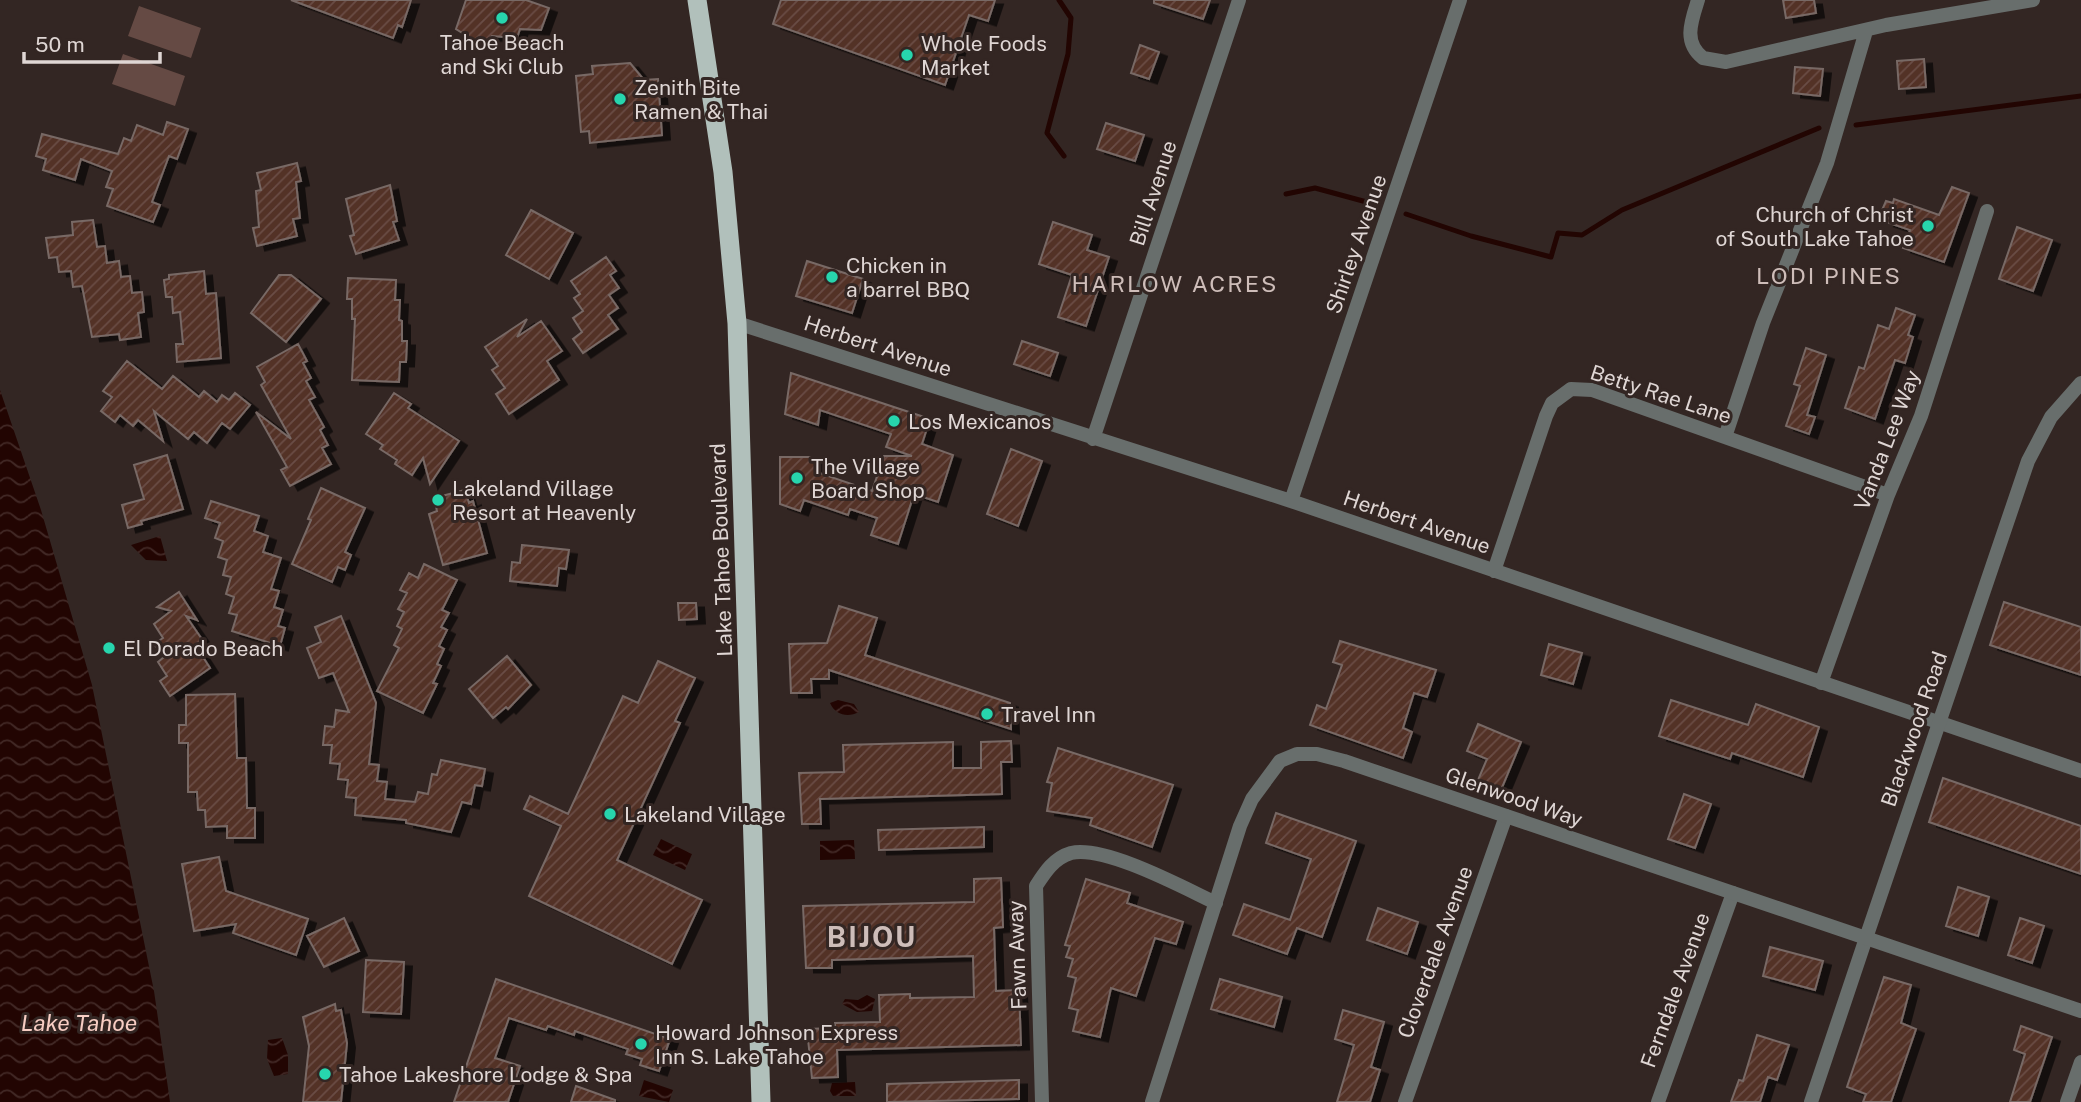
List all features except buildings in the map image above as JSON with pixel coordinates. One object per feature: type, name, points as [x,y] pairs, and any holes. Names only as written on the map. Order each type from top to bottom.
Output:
[{"type":"highway","name":"Lake Tahoe Boulevard","points":[[697,0],[721,159],[737,323],[761,1102]]},
{"type":"street","name":"Bill Avenue","points":[[1093,439],[1239,0]]},
{"type":"street","name":"Shirley Avenue","points":[[1291,501],[1460,0]]},
{"type":"street","points":[[1698,0],[1689,30],[1690,41],[1695,52],[1714,62],[1726,62],[1866,31],[2033,0]]},
{"type":"street","points":[[1725,437],[1763,324],[1827,163],[1866,31]]},
{"type":"street","name":"Vanda Lee Way","points":[[1821,683],[1888,495],[1921,416],[1987,211]]},
{"type":"street","name":"Herbert Avenue","points":[[737,323],[1291,501],[2081,771]]},
{"type":"street","name":"Blackwood Road","points":[[1811,1102],[2028,461],[2052,417],[2081,383]]},
{"type":"street","name":"Betty Rae Lane","points":[[1494,571],[1546,416],[1561,395],[1571,389],[1592,390],[1888,495]]},
{"type":"street","name":"Glenwood Way","points":[[1152,1102],[1252,799],[1280,761],[1297,754],[1317,754],[1344,761],[2081,1012]]},
{"type":"street","name":"Cloverdale Avenue","points":[[1405,1102],[1506,816]]},
{"type":"street","name":"Fawn Away","points":[[1042,1102],[1036,886],[1048,866],[1072,853],[1114,858],[1216,903]]},
{"type":"street","name":"Ferndale Avenue","points":[[1658,1102],[1733,893]]},
{"type":"street","points":[[2067,1102],[2081,1062]]},
{"type":"shaded area","points":[[139,6],[201,28],[191,58],[128,36]]},
{"type":"shaded area","points":[[123,54],[185,76],[175,106],[112,84]]},
{"type":"water","name":"Lake Tahoe","points":[[0,390],[41,510],[92,685],[154,991],[170,1102],[0,1102]]},
{"type":"water","points":[[160,536],[167,561],[146,560],[131,545]]},
{"type":"water","points":[[838,700],[854,704],[859,712],[851,715],[838,713],[830,703]]},
{"type":"water","points":[[661,839],[692,854],[685,870],[653,855]]},
{"type":"water","points":[[854,840],[855,859],[820,860],[820,841]]},
{"type":"water","points":[[867,995],[875,999],[872,1011],[857,1012],[842,1004],[845,999],[858,1000]]},
{"type":"water","points":[[282,1038],[288,1055],[288,1074],[274,1076],[267,1059],[268,1040]]},
{"type":"water","points":[[644,1080],[673,1090],[669,1102],[639,1096]]},
{"type":"water","points":[[855,1082],[856,1096],[833,1096],[830,1091],[832,1083]]},
{"type":"waterway","points":[[1059,0],[1071,18],[1068,54],[1047,133],[1064,156]]},
{"type":"waterway","points":[[1856,125],[2081,96]]},
{"type":"waterway","points":[[1406,214],[1471,236],[1551,257],[1558,233],[1582,235],[1622,210],[1819,128]]},
{"type":"waterway","points":[[1286,194],[1315,188],[1374,204]]},
{"type":"place","name":"Tahoe Beach and Ski Club","points":[[502,18]]},
{"type":"place","name":"Whole Foods Market","points":[[907,55]]},
{"type":"place","name":"Zenith Bite Ramen & Thai","points":[[620,99]]},
{"type":"place","name":"Church of Christ of South Lake Tahoe","points":[[1928,226]]},
{"type":"place","name":"Chicken in a barrel BBQ","points":[[832,277]]},
{"type":"place","name":"Los Mexicanos","points":[[894,421]]},
{"type":"place","name":"The Village Board Shop","points":[[797,478]]},
{"type":"place","name":"Lakeland Village Resort at Heavenly","points":[[438,500]]},
{"type":"place","name":"El Dorado Beach","points":[[109,648]]},
{"type":"place","name":"Travel Inn","points":[[987,714]]},
{"type":"place","name":"Lakeland Village","points":[[610,814]]},
{"type":"place","name":"Howard Johnson Express Inn S. Lake Tahoe","points":[[641,1044]]},
{"type":"place","name":"Tahoe Lakeshore Lodge & Spa","points":[[325,1074]]},
{"type":"district","name":"LODI PINES","points":[[1829,275]]},
{"type":"district","name":"HARLOW ACRES","points":[[1175,283]]},
{"type":"district","name":"BIJOU","points":[[872,936]]}]
